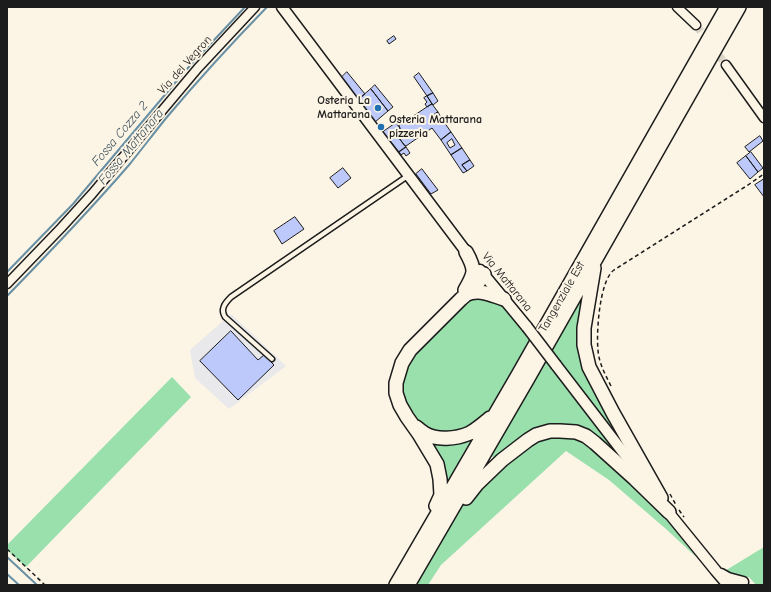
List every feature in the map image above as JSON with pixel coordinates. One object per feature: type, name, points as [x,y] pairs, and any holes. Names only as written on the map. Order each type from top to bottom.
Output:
[{"type":"highway","name":"Tangenziale Est","points":[[396,585],[727,7]]},
{"type":"highway","name":"Tangenziale Est","points":[[408,585],[527,380],[739,7]]},
{"type":"highway","points":[[461,298],[474,272],[466,252]]},
{"type":"highway","points":[[595,260],[584,328],[584,345],[589,367],[613,413],[673,510]]},
{"type":"highway","points":[[471,279],[484,274]]},
{"type":"highway","points":[[414,553],[441,495],[440,479],[437,464],[429,449],[400,405],[396,393],[396,383],[402,363],[410,350],[461,298],[476,286],[484,274]]},
{"type":"highway","points":[[461,298],[467,294],[481,292],[504,299]]},
{"type":"highway","points":[[413,424],[430,436],[439,438],[459,437],[471,432],[495,414]]},
{"type":"highway","points":[[434,540],[477,484],[502,460],[536,435],[550,431],[576,432],[586,436],[673,510]]},
{"type":"street","name":"Via del Vegron","points":[[7,284],[92,194],[198,68],[255,7]]},
{"type":"street","name":"Via Mattarana","points":[[282,7],[466,252],[673,510],[716,571],[728,585]]},
{"type":"street","points":[[677,7],[696,25]]},
{"type":"street","points":[[726,65],[764,118]]},
{"type":"street","name":"Via Mattarana","points":[[716,571],[728,578],[744,584]]},
{"type":"lane","points":[[272,359],[224,317],[222,309],[226,303],[231,297],[409,175]]},
{"type":"path","points":[[613,390],[603,370],[597,343],[598,325],[604,289],[611,272],[764,174]]},
{"type":"path","points":[[670,494],[673,510]]},
{"type":"path","points":[[7,549],[45,585]]},
{"type":"shaded area","points":[[231,314],[286,366],[229,409],[195,378],[190,350]]},
{"type":"green space","points":[[583,292],[577,338],[578,349],[584,370],[605,410],[637,460],[549,347]]},
{"type":"green space","points":[[472,296],[499,302],[531,340],[485,417],[467,430],[440,434],[418,425],[400,392],[409,358]]},
{"type":"green space","points":[[544,359],[630,470],[564,428],[499,456],[493,457],[490,455]]},
{"type":"green space","points":[[172,377],[191,397],[26,567],[7,550],[7,545]]},
{"type":"green space","points":[[473,437],[474,440],[449,482],[446,483],[429,441]]},
{"type":"green space","points":[[570,437],[583,442],[602,455],[651,499],[696,557],[609,480],[566,451],[441,565],[428,585],[416,585],[467,497],[518,452],[544,438]]},
{"type":"green space","points":[[764,547],[764,585],[756,585],[749,577],[740,577],[723,572]]},
{"type":"building","points":[[394,36],[396,39],[389,44],[387,41]]},
{"type":"building","points":[[347,72],[365,94],[358,100],[341,78]]},
{"type":"building","points":[[419,73],[433,93],[427,96],[414,77]]},
{"type":"building","points":[[375,85],[393,107],[388,111],[371,89]]},
{"type":"building","points":[[371,89],[388,111],[375,122],[358,100]]},
{"type":"building","points":[[433,93],[438,101],[433,105],[427,96]]},
{"type":"building","points":[[427,96],[432,104],[427,107],[425,104],[427,102],[424,98]]},
{"type":"building","points":[[432,104],[438,112],[431,117],[435,124],[442,119],[451,132],[441,140],[432,128],[406,146],[404,145],[399,138],[399,126]]},
{"type":"building","points":[[438,112],[442,119],[435,124],[431,117]]},
{"type":"building","points":[[396,123],[400,128],[399,138],[406,147],[399,152],[383,132]]},
{"type":"building","points":[[451,132],[462,148],[451,155],[441,140]],"holes":[[[452,139],[455,145],[450,148],[447,143]]]},
{"type":"building","points":[[760,136],[763,141],[749,152],[745,147]]},
{"type":"building","points":[[406,147],[410,153],[406,156],[404,153],[401,155],[399,152]]},
{"type":"building","points":[[462,148],[470,160],[462,165],[467,171],[463,173],[451,155]]},
{"type":"building","points":[[751,152],[763,168],[758,172],[746,156]]},
{"type":"building","points":[[746,156],[758,172],[750,179],[737,163]]},
{"type":"building","points":[[470,160],[474,166],[467,171],[462,165]]},
{"type":"building","points":[[343,168],[351,178],[338,188],[330,178]]},
{"type":"building","points":[[422,169],[438,190],[431,194],[416,174]]},
{"type":"building","points":[[764,179],[764,197],[755,185]]},
{"type":"building","points":[[295,217],[304,229],[282,244],[274,231]]},
{"type":"building","points":[[231,331],[258,360],[264,355],[274,365],[238,400],[200,361]]},
{"type":"waterway","name":"Fossa Cozza 2","points":[[7,272],[73,204],[185,71],[245,7]]},
{"type":"waterway","name":"Fossa Mattanara","points":[[7,296],[54,248],[129,165],[191,89],[267,7]]},
{"type":"waterway","points":[[7,557],[37,585]]},
{"type":"waterway","points":[[7,574],[19,585]]},
{"type":"tunnel","points":[[696,25],[726,65]]},
{"type":"place","name":"Osteria La Mattarana","points":[[378,108]]},
{"type":"place","name":"Osteria Mattarana pizzeria","points":[[381,127]]}]
